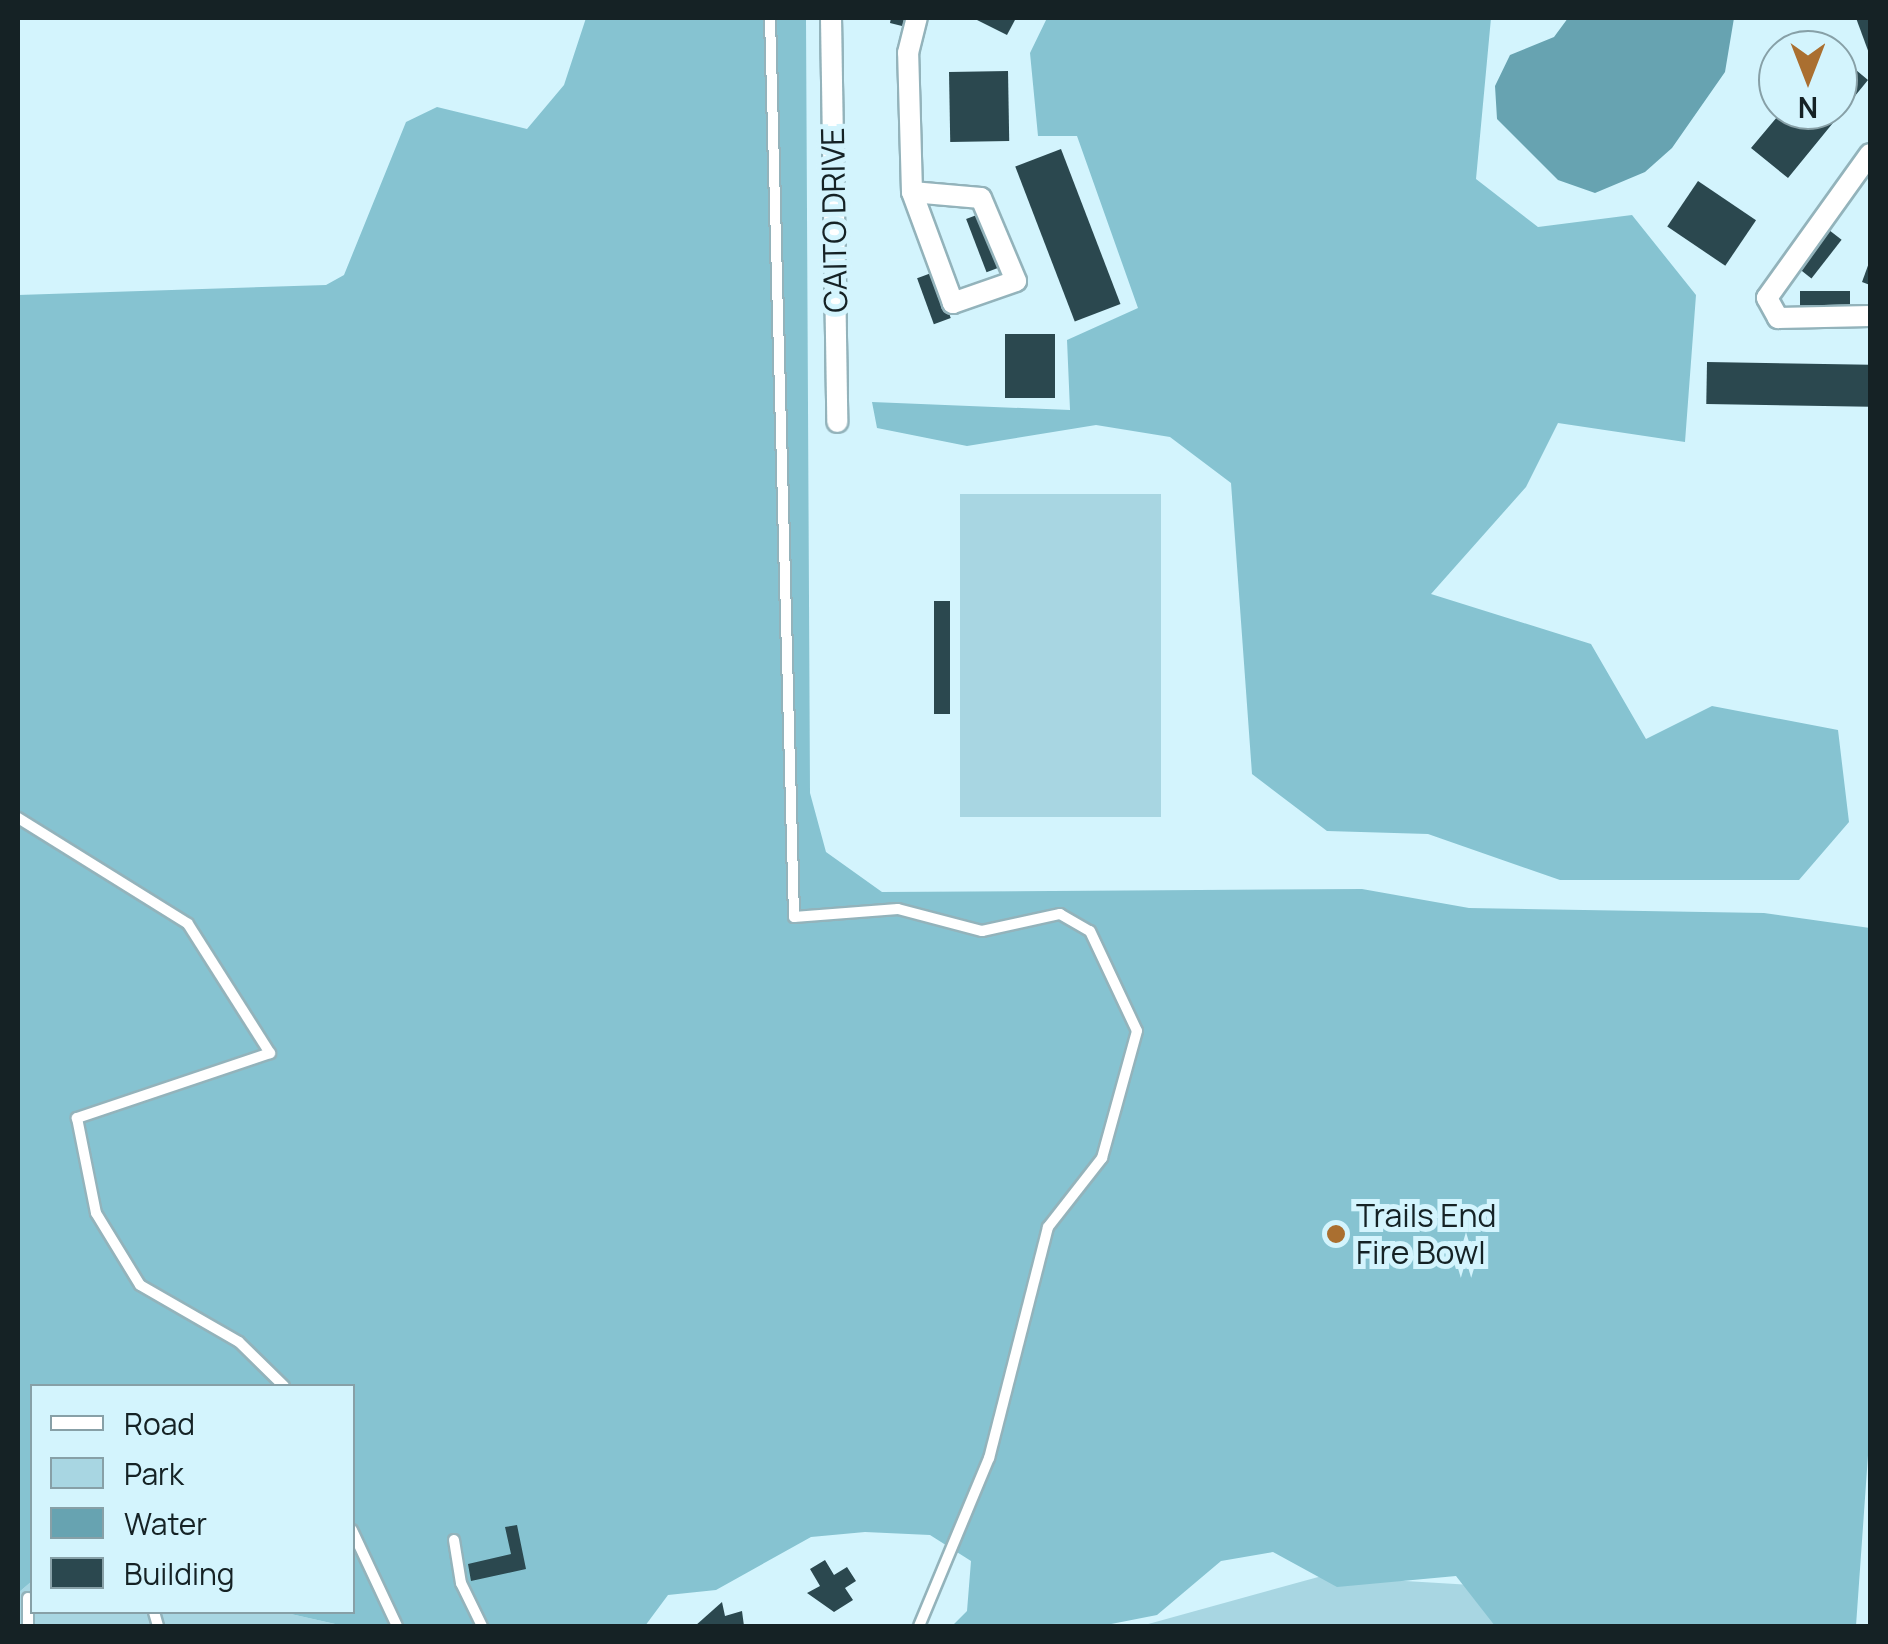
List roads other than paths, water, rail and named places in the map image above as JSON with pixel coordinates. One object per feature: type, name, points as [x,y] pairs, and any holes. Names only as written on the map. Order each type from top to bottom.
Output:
[{"type":"street","name":"CAITO DRIVE","points":[[831,18],[838,422]]},
{"type":"street","points":[[912,192],[981,198],[1016,281],[953,304],[912,192],[908,53],[916,18]]},
{"type":"street","points":[[1870,154],[1767,298],[1778,318],[1870,316]]},
{"type":"lane","points":[[770,18],[794,917],[898,908],[982,930],[1060,914],[1090,931],[1136,1032],[1102,1158],[1048,1227],[989,1458],[919,1626]]},
{"type":"lane","points":[[18,818],[188,924],[270,1052],[77,1118],[96,1213],[140,1285],[240,1342],[282,1384]]},
{"type":"lane","points":[[355,1536],[397,1626]]},
{"type":"lane","points":[[454,1540],[460,1583],[482,1626]]},
{"type":"lane","points":[[26,1598],[28,1626]]},
{"type":"water","points":[[1568,18],[1734,18],[1725,72],[1672,148],[1645,172],[1595,193],[1558,180],[1497,119],[1495,86],[1510,55],[1554,37]]},
{"type":"place","name":"Trails End Fire Bowl","points":[[1336,1234]]}]
